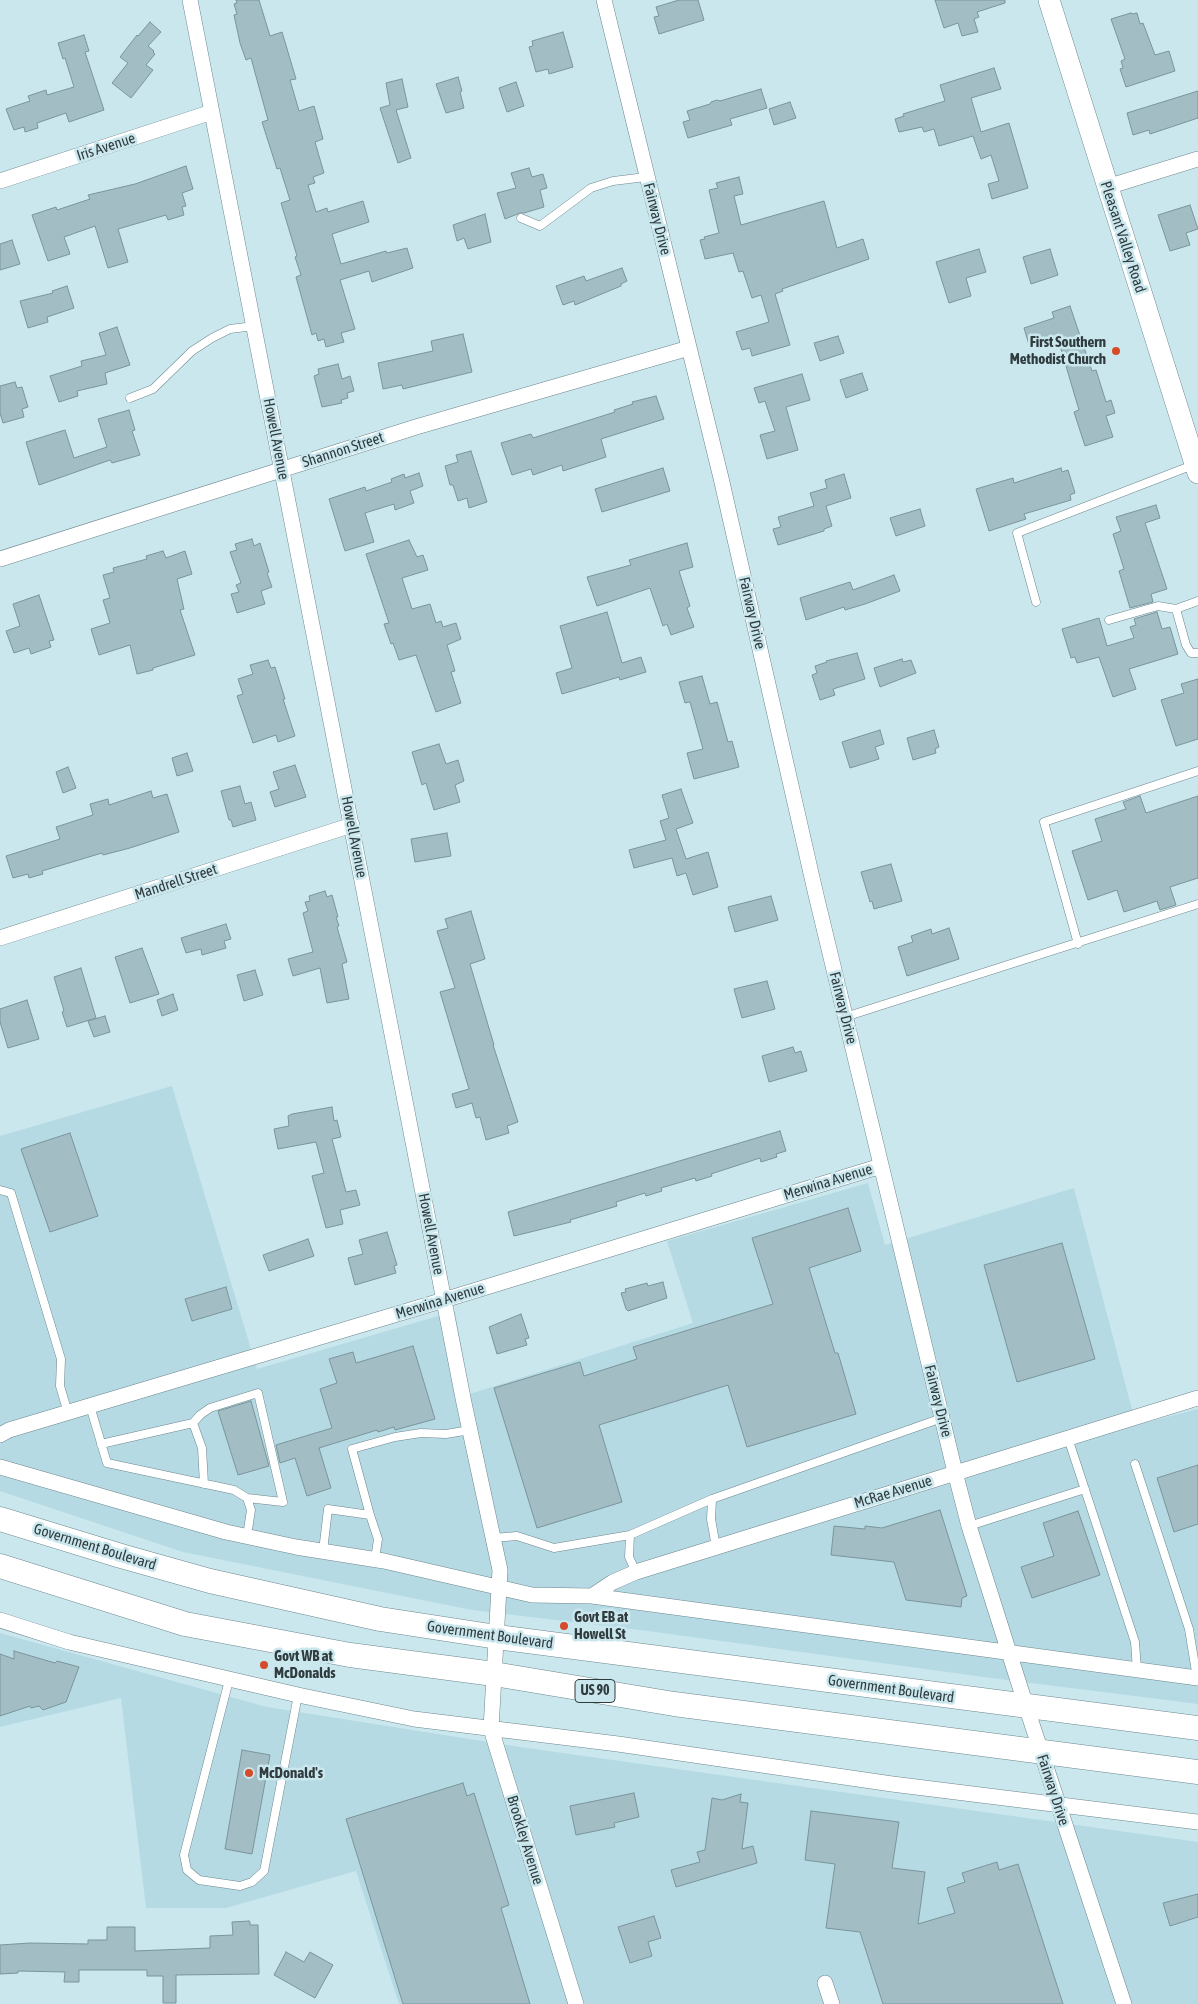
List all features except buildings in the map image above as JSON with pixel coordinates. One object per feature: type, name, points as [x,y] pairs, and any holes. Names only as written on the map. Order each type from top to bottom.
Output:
[{"type":"main road","name":"Government Boulevard","points":[[0,1518],[121,1556],[210,1581],[380,1619],[1198,1728]]},
{"type":"main road","name":"US 90","points":[[0,1566],[184,1624],[350,1655],[494,1674],[674,1704],[1198,1772]]},
{"type":"street","name":"Howell Avenue","points":[[190,0],[444,1300],[500,1570],[494,1674]]},
{"type":"street","name":"Fairway Drive","points":[[604,0],[723,487],[845,1017],[969,1526],[1057,1804],[1124,2004]]},
{"type":"street","name":"Pleasant Valley Road","points":[[1049,0],[1197,469]]},
{"type":"street","name":"Iris Avenue","points":[[0,181],[212,112]]},
{"type":"street","points":[[1107,187],[1198,159]]},
{"type":"street","name":"Shannon Street","points":[[0,559],[416,427],[689,348]]},
{"type":"street","name":"Mandrell Street","points":[[0,938],[352,825]]},
{"type":"street","name":"Merwina Avenue","points":[[0,1435],[9,1430],[444,1300],[881,1166]]},
{"type":"street","name":"McRae Avenue","points":[[592,1596],[613,1582],[636,1572],[1198,1398]]},
{"type":"street","points":[[0,1467],[247,1536],[375,1559],[532,1595],[592,1596],[1198,1678]]},
{"type":"street","points":[[0,1620],[69,1642],[229,1680],[414,1719],[618,1744],[892,1784],[1198,1822]]},
{"type":"street","name":"Brookley Avenue","points":[[494,1674],[491,1729],[576,2004]]},
{"type":"street","points":[[825,1983],[832,2004]]},
{"type":"lane","points":[[521,218],[540,226],[591,188],[613,181],[646,177]]},
{"type":"lane","points":[[130,398],[153,389],[192,351],[212,338],[230,328],[254,326]]},
{"type":"lane","points":[[1036,602],[1017,533],[1197,469]]},
{"type":"lane","points":[[1109,620],[1158,606],[1176,609],[1198,601]]},
{"type":"lane","points":[[1176,609],[1186,645],[1190,653],[1198,653]]},
{"type":"lane","points":[[1078,944],[1044,822],[1198,771]]},
{"type":"lane","points":[[845,1017],[1078,944],[1198,904]]},
{"type":"lane","points":[[0,1190],[11,1193],[14,1202],[61,1359],[60,1386],[68,1413]]},
{"type":"lane","points":[[90,1406],[101,1444],[107,1463],[234,1490],[246,1498],[283,1502],[258,1393],[210,1408],[200,1415],[193,1424],[101,1444]]},
{"type":"lane","points":[[493,1538],[517,1536],[554,1548],[630,1534],[712,1499],[942,1418]]},
{"type":"lane","points":[[193,1424],[202,1448],[204,1484]]},
{"type":"lane","points":[[375,1559],[378,1539],[352,1449],[395,1437],[421,1433],[446,1434],[470,1430]]},
{"type":"lane","points":[[1068,1438],[1135,1642],[1137,1670]]},
{"type":"lane","points":[[1135,1464],[1189,1629],[1198,1678]]},
{"type":"lane","points":[[969,1526],[1085,1489]]},
{"type":"lane","points":[[246,1498],[251,1510],[247,1536]]},
{"type":"lane","points":[[712,1499],[711,1519],[716,1547]]},
{"type":"lane","points":[[323,1551],[328,1509],[370,1514]]},
{"type":"lane","points":[[630,1534],[629,1557],[636,1572]]},
{"type":"lane","points":[[229,1680],[184,1855],[187,1870],[199,1880],[240,1886],[252,1882],[264,1871],[298,1695]]},
{"type":"shaded area","points":[[172,1086],[257,1369],[455,1311],[470,1394],[693,1323],[667,1241],[868,1183],[885,1245],[1074,1188],[1136,1425],[1198,1409],[1198,1704],[648,1631],[472,1610],[183,1552],[0,1491],[0,1136]]},
{"type":"shaded area","points":[[0,1633],[267,1707],[520,1747],[1198,1842],[1198,2004],[399,2004],[356,1871],[226,1908],[146,1908],[121,1698],[0,1727]]},
{"type":"place","name":"First Southern Methodist Church","points":[[1116,351]]},
{"type":"place","name":"Govt EB at Howell St","points":[[564,1626]]},
{"type":"place","name":"Govt WB at McDonalds","points":[[264,1665]]},
{"type":"place","name":"McDonald's","points":[[249,1773]]}]
